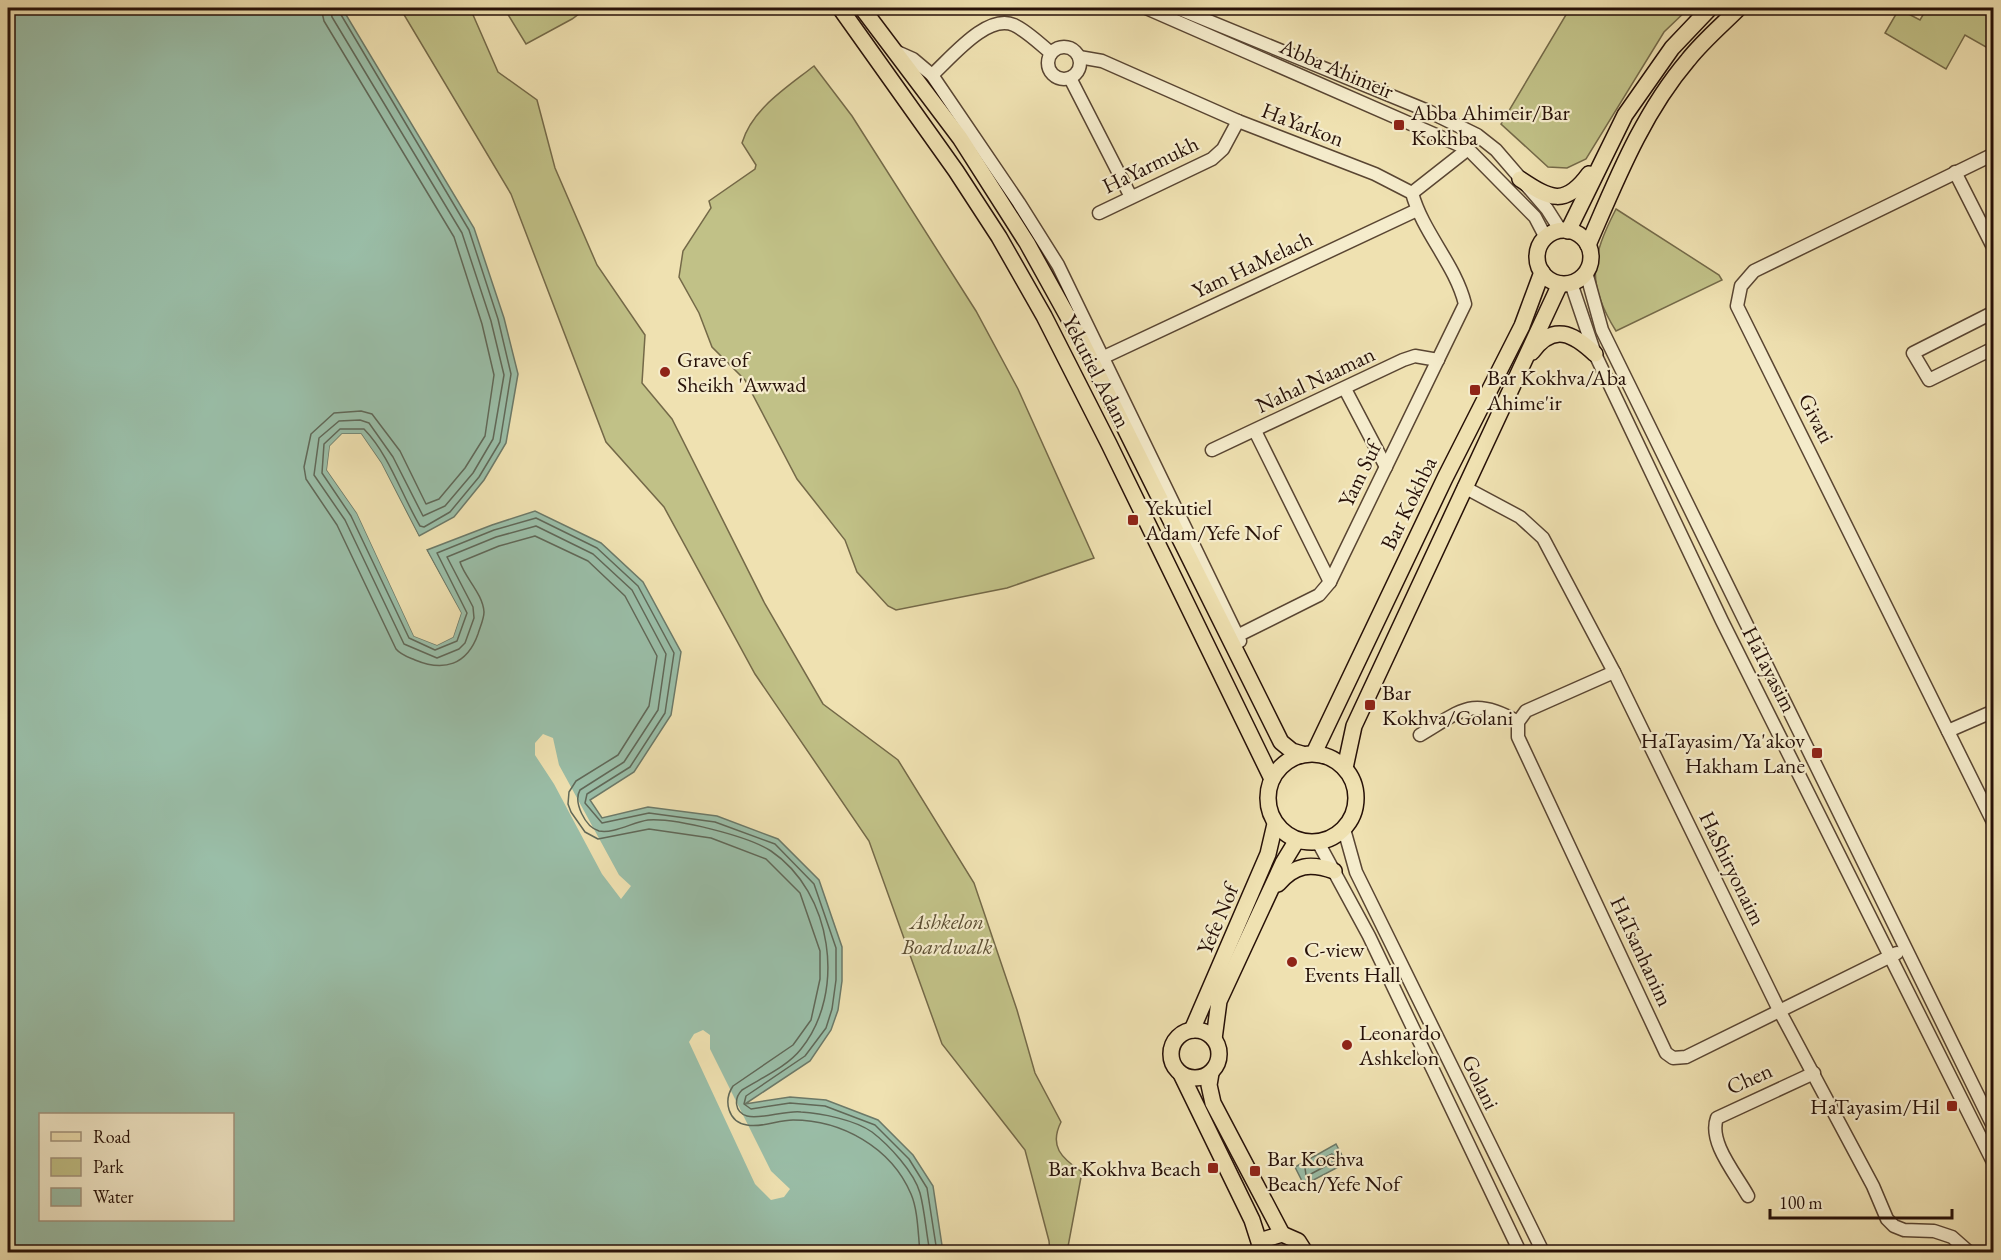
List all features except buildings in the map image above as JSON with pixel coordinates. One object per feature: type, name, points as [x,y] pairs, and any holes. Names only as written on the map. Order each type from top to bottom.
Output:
[{"type":"main road","name":"Yekutiel Adam","points":[[840,8],[956,171],[999,237],[1044,316],[1272,779]]},
{"type":"main road","name":"Yekutiel Adam","points":[[862,8],[960,138],[1026,243],[1083,344],[1247,678],[1281,742],[1292,751],[1308,754]]},
{"type":"main road","points":[[1565,231],[1624,116],[1672,48],[1710,8]]},
{"type":"main road","points":[[1588,245],[1624,161],[1643,125],[1688,60],[1739,8]]},
{"type":"main road","points":[[1520,179],[1541,194],[1563,197],[1571,194],[1583,181],[1606,149]]},
{"type":"main road","points":[[1565,231],[1580,236],[1588,245],[1591,260],[1586,272],[1565,284],[1550,280],[1542,272],[1538,254],[1546,238],[1565,231]]},
{"type":"main road","name":"Bar Kokhba","points":[[1308,754],[1522,326],[1542,272]]},
{"type":"main road","name":"Bar Kokhba","points":[[1345,768],[1354,726],[1516,374],[1565,284]]},
{"type":"main road","points":[[1516,374],[1538,344],[1550,335],[1571,335],[1595,354]]},
{"type":"main road","points":[[1308,754],[1329,757],[1345,768],[1354,785],[1356,798],[1352,818],[1344,829],[1318,842],[1297,840],[1287,835],[1275,824],[1268,805],[1272,779],[1283,764],[1308,754]]},
{"type":"main road","name":"Yefe Nof","points":[[1192,1030],[1268,854],[1275,824]]},
{"type":"main road","name":"Yefe Nof","points":[[1214,1039],[1219,1001],[1264,903],[1297,840]]},
{"type":"main road","points":[[1264,903],[1287,874],[1294,869],[1313,865],[1334,871]]},
{"type":"main road","points":[[1258,1249],[1247,1210],[1172,1060],[1172,1046],[1179,1036],[1192,1030],[1209,1033],[1218,1046],[1219,1060],[1211,1073],[1209,1085],[1213,1103],[1282,1234],[1298,1241],[1305,1252]]},
{"type":"main road","points":[[1181,1074],[1200,1078],[1211,1073]]},
{"type":"main road","points":[[1258,1249],[1266,1239],[1282,1234]]},
{"type":"street","name":"Abba Ahimeir","points":[[1146,8],[1468,149],[1535,217],[1546,238]]},
{"type":"street","name":"Abba Ahimeir","points":[[1177,8],[1428,111],[1477,135],[1496,150],[1565,231]]},
{"type":"street","points":[[932,75],[984,28],[1000,21],[1015,25],[1051,53]]},
{"type":"street","points":[[1059,48],[1068,48],[1078,57],[1079,67],[1070,78],[1061,79],[1052,75],[1048,67],[1051,53],[1059,48]]},
{"type":"street","points":[[894,50],[913,59],[932,75],[1019,202],[1058,265],[1239,635],[1247,678]]},
{"type":"street","name":"HaYarkon","points":[[1078,57],[1090,57],[1102,61],[1238,122],[1375,174],[1412,193]]},
{"type":"street","points":[[1070,78],[1131,197]]},
{"type":"street","name":"HaYarmukh","points":[[1099,213],[1212,159],[1223,149],[1238,122]]},
{"type":"street","points":[[1417,210],[1412,193],[1468,149]]},
{"type":"street","name":"Givati","points":[[1994,154],[1754,272],[1742,286],[1737,306],[1833,495],[1917,674],[1994,824]]},
{"type":"street","points":[[1955,172],[1994,249]]},
{"type":"street","name":"Yam HaMelach","points":[[1104,357],[1417,210]]},
{"type":"street","name":"Yam Suf","points":[[1239,635],[1319,595],[1330,582],[1465,304],[1461,288],[1417,210]]},
{"type":"street","name":"HaTayasim","points":[[1586,272],[1602,330],[1994,1128]]},
{"type":"street","name":"HaTayasim","points":[[1565,284],[1595,354],[1722,621],[1994,1164]]},
{"type":"street","points":[[1994,312],[1913,352],[1929,380],[1994,348]]},
{"type":"street","name":"Nahal Naaman","points":[[1212,450],[1403,360],[1415,356],[1437,360]]},
{"type":"street","points":[[1345,389],[1386,467]]},
{"type":"street","points":[[1255,430],[1330,582]]},
{"type":"street","name":"HaShiryonaim","points":[[1464,487],[1520,517],[1543,538],[1614,672],[1779,1010],[1814,1073],[1887,1219],[1894,1226],[1904,1230],[1934,1231],[1952,1237],[1969,1252]]},
{"type":"street","points":[[1420,735],[1463,710],[1481,705],[1500,711],[1518,722],[1527,711],[1614,672]]},
{"type":"street","points":[[1948,731],[1994,711]]},
{"type":"street","name":"HaTsanhanim","points":[[1518,722],[1518,737],[1666,1053],[1673,1058],[1686,1057],[1907,949]]},
{"type":"street","name":"Golani","points":[[1344,829],[1356,872],[1543,1252]]},
{"type":"street","name":"Golani","points":[[1318,842],[1369,936],[1520,1252]]},
{"type":"street","name":"Chen","points":[[1748,1196],[1717,1140],[1713,1129],[1717,1118],[1814,1073]]},
{"type":"green space","name":"Ashkelon Boardwalk","points":[[400,8],[470,8],[498,72],[537,100],[555,168],[597,265],[645,335],[642,383],[672,419],[765,604],[823,704],[898,760],[974,883],[1017,1010],[1035,1073],[1061,1122],[1056,1138],[1059,1151],[1068,1162],[1082,1172],[1067,1252],[1050,1252],[1025,1150],[942,1044],[869,841],[755,674],[664,507],[606,442],[511,194]]},
{"type":"green space","points":[[504,8],[587,8],[572,19],[526,44]]},
{"type":"green space","points":[[1570,8],[1689,8],[1664,32],[1586,159],[1567,168],[1548,167],[1501,124]]},
{"type":"green space","points":[[1927,8],[1993,8],[1993,51],[1965,35],[1946,69],[1885,33],[1899,9],[1920,20]]},
{"type":"green space","points":[[814,66],[852,116],[976,311],[1018,389],[1094,558],[1007,588],[896,610],[888,606],[857,572],[845,540],[797,479],[745,380],[712,347],[699,313],[679,277],[683,251],[711,208],[709,201],[755,169],[756,165],[742,143],[754,120],[771,100]]},
{"type":"green space","points":[[1616,209],[1719,275],[1722,280],[1616,331],[1600,299],[1595,270],[1601,242]]},
{"type":"water","points":[[8,8],[342,8],[474,228],[504,318],[518,374],[506,443],[484,480],[454,517],[419,536],[381,463],[361,434],[342,434],[330,446],[327,470],[357,513],[414,636],[437,645],[453,637],[461,613],[427,550],[535,511],[601,543],[643,582],[681,652],[671,715],[634,772],[590,800],[602,818],[648,807],[717,816],[778,839],[819,880],[842,947],[842,981],[838,1010],[831,1030],[810,1061],[745,1104],[790,1097],[826,1100],[878,1120],[913,1155],[933,1186],[943,1252],[8,1252]]},
{"type":"water","points":[[1336,1144],[1346,1163],[1304,1185],[1295,1167]]},
{"type":"pier","points":[[342,434],[361,434],[381,463],[420,539],[416,538],[379,464],[359,437],[343,437],[333,448],[330,469],[359,511],[416,633],[437,642],[450,635],[458,613],[424,552],[425,548],[461,613],[453,637],[437,645],[414,636],[357,513],[327,470],[330,446]]},
{"type":"pier","points":[[543,734],[553,738],[559,765],[619,875],[631,886],[621,899],[602,874],[554,784],[535,755],[535,743]]},
{"type":"pier","points":[[703,1030],[710,1035],[710,1049],[771,1171],[790,1189],[784,1197],[771,1200],[755,1184],[689,1042],[694,1034]]},
{"type":"place","name":"Abba Ahimeir/Bar Kokhba","points":[[1399,125]]},
{"type":"place","name":"Grave of Sheikh 'Awwad","points":[[665,372]]},
{"type":"place","name":"Bar Kokhva/Aba Ahime'ir","points":[[1475,390]]},
{"type":"place","name":"Yekutiel Adam/Yefe Nof","points":[[1133,520]]},
{"type":"place","name":"Bar Kokhva/Golani","points":[[1370,705]]},
{"type":"place","name":"HaTayasim/Ya'akov Hakham Lane","points":[[1817,753]]},
{"type":"place","name":"C-view Events Hall","points":[[1292,962]]},
{"type":"place","name":"Leonardo Ashkelon","points":[[1347,1045]]},
{"type":"place","name":"HaTayasim/Hil","points":[[1952,1106]]},
{"type":"place","name":"Bar Kokhva Beach","points":[[1213,1168]]},
{"type":"place","name":"Bar Kochva Beach/Yefe Nof","points":[[1255,1171]]}]
